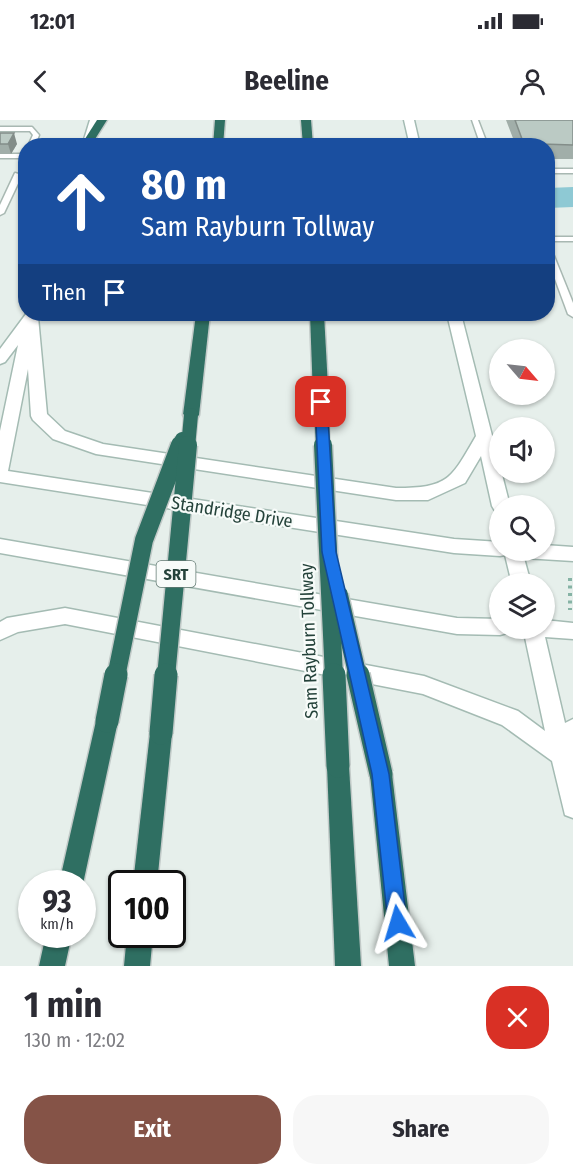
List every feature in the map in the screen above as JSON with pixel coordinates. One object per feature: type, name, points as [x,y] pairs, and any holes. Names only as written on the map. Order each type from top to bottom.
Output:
[{"type":"highway","points":[[92,138],[102,120]]},
{"type":"highway","points":[[219,138],[220,120]]},
{"type":"highway","points":[[306,120],[307,138]]},
{"type":"highway","points":[[308,138],[315,120]]},
{"type":"highway","name":"SRT","points":[[147,870],[194,382],[202,321]]},
{"type":"highway","name":"Sam Rayburn Tollway","points":[[317,321],[348,966]]},
{"type":"highway","points":[[74,870],[144,540],[191,415]]},
{"type":"highway","points":[[329,552],[381,774],[402,966]]},
{"type":"highway","points":[[52,966],[56,948]]},
{"type":"highway","points":[[137,966],[139,948]]},
{"type":"main road","points":[[90,138],[95,120]]},
{"type":"main road","points":[[409,120],[413,138]]},
{"type":"main road","points":[[0,359],[28,321]]},
{"type":"main road","points":[[0,471],[31,321]]},
{"type":"main road","points":[[32,321],[39,416],[59,435],[102,450],[396,494],[428,494],[459,479],[483,438]]},
{"type":"main road","points":[[456,321],[498,495]]},
{"type":"main road","name":"Standridge Drive","points":[[0,476],[454,546],[489,548]]},
{"type":"main road","points":[[0,546],[457,626],[489,627]]},
{"type":"main road","points":[[555,553],[573,554]]},
{"type":"main road","points":[[0,633],[14,624],[65,616],[424,685],[510,718],[561,755]]},
{"type":"main road","points":[[555,625],[572,622]]},
{"type":"main road","points":[[535,639],[573,807]]},
{"type":"main road","points":[[561,755],[573,729]]},
{"type":"lane","points":[[475,120],[482,138]]},
{"type":"lane","points":[[0,129],[32,129],[36,135],[35,138]]},
{"type":"lane","points":[[0,156],[18,157]]},
{"type":"lane","points":[[555,171],[573,171]]},
{"type":"lane","points":[[0,213],[18,182]]},
{"type":"lane","points":[[555,239],[573,239]]},
{"type":"lane","points":[[555,269],[573,314]]},
{"type":"path","points":[[570,578],[572,622]]},
{"type":"building","points":[[515,120],[573,120],[573,145],[555,144],[555,138],[522,138]]},
{"type":"building","points":[[0,133],[14,133],[8,144],[0,144]]},
{"type":"waterway","points":[[555,198],[573,197]]},
{"type":"route","points":[[321,402],[329,552],[381,774],[398,923]]}]
